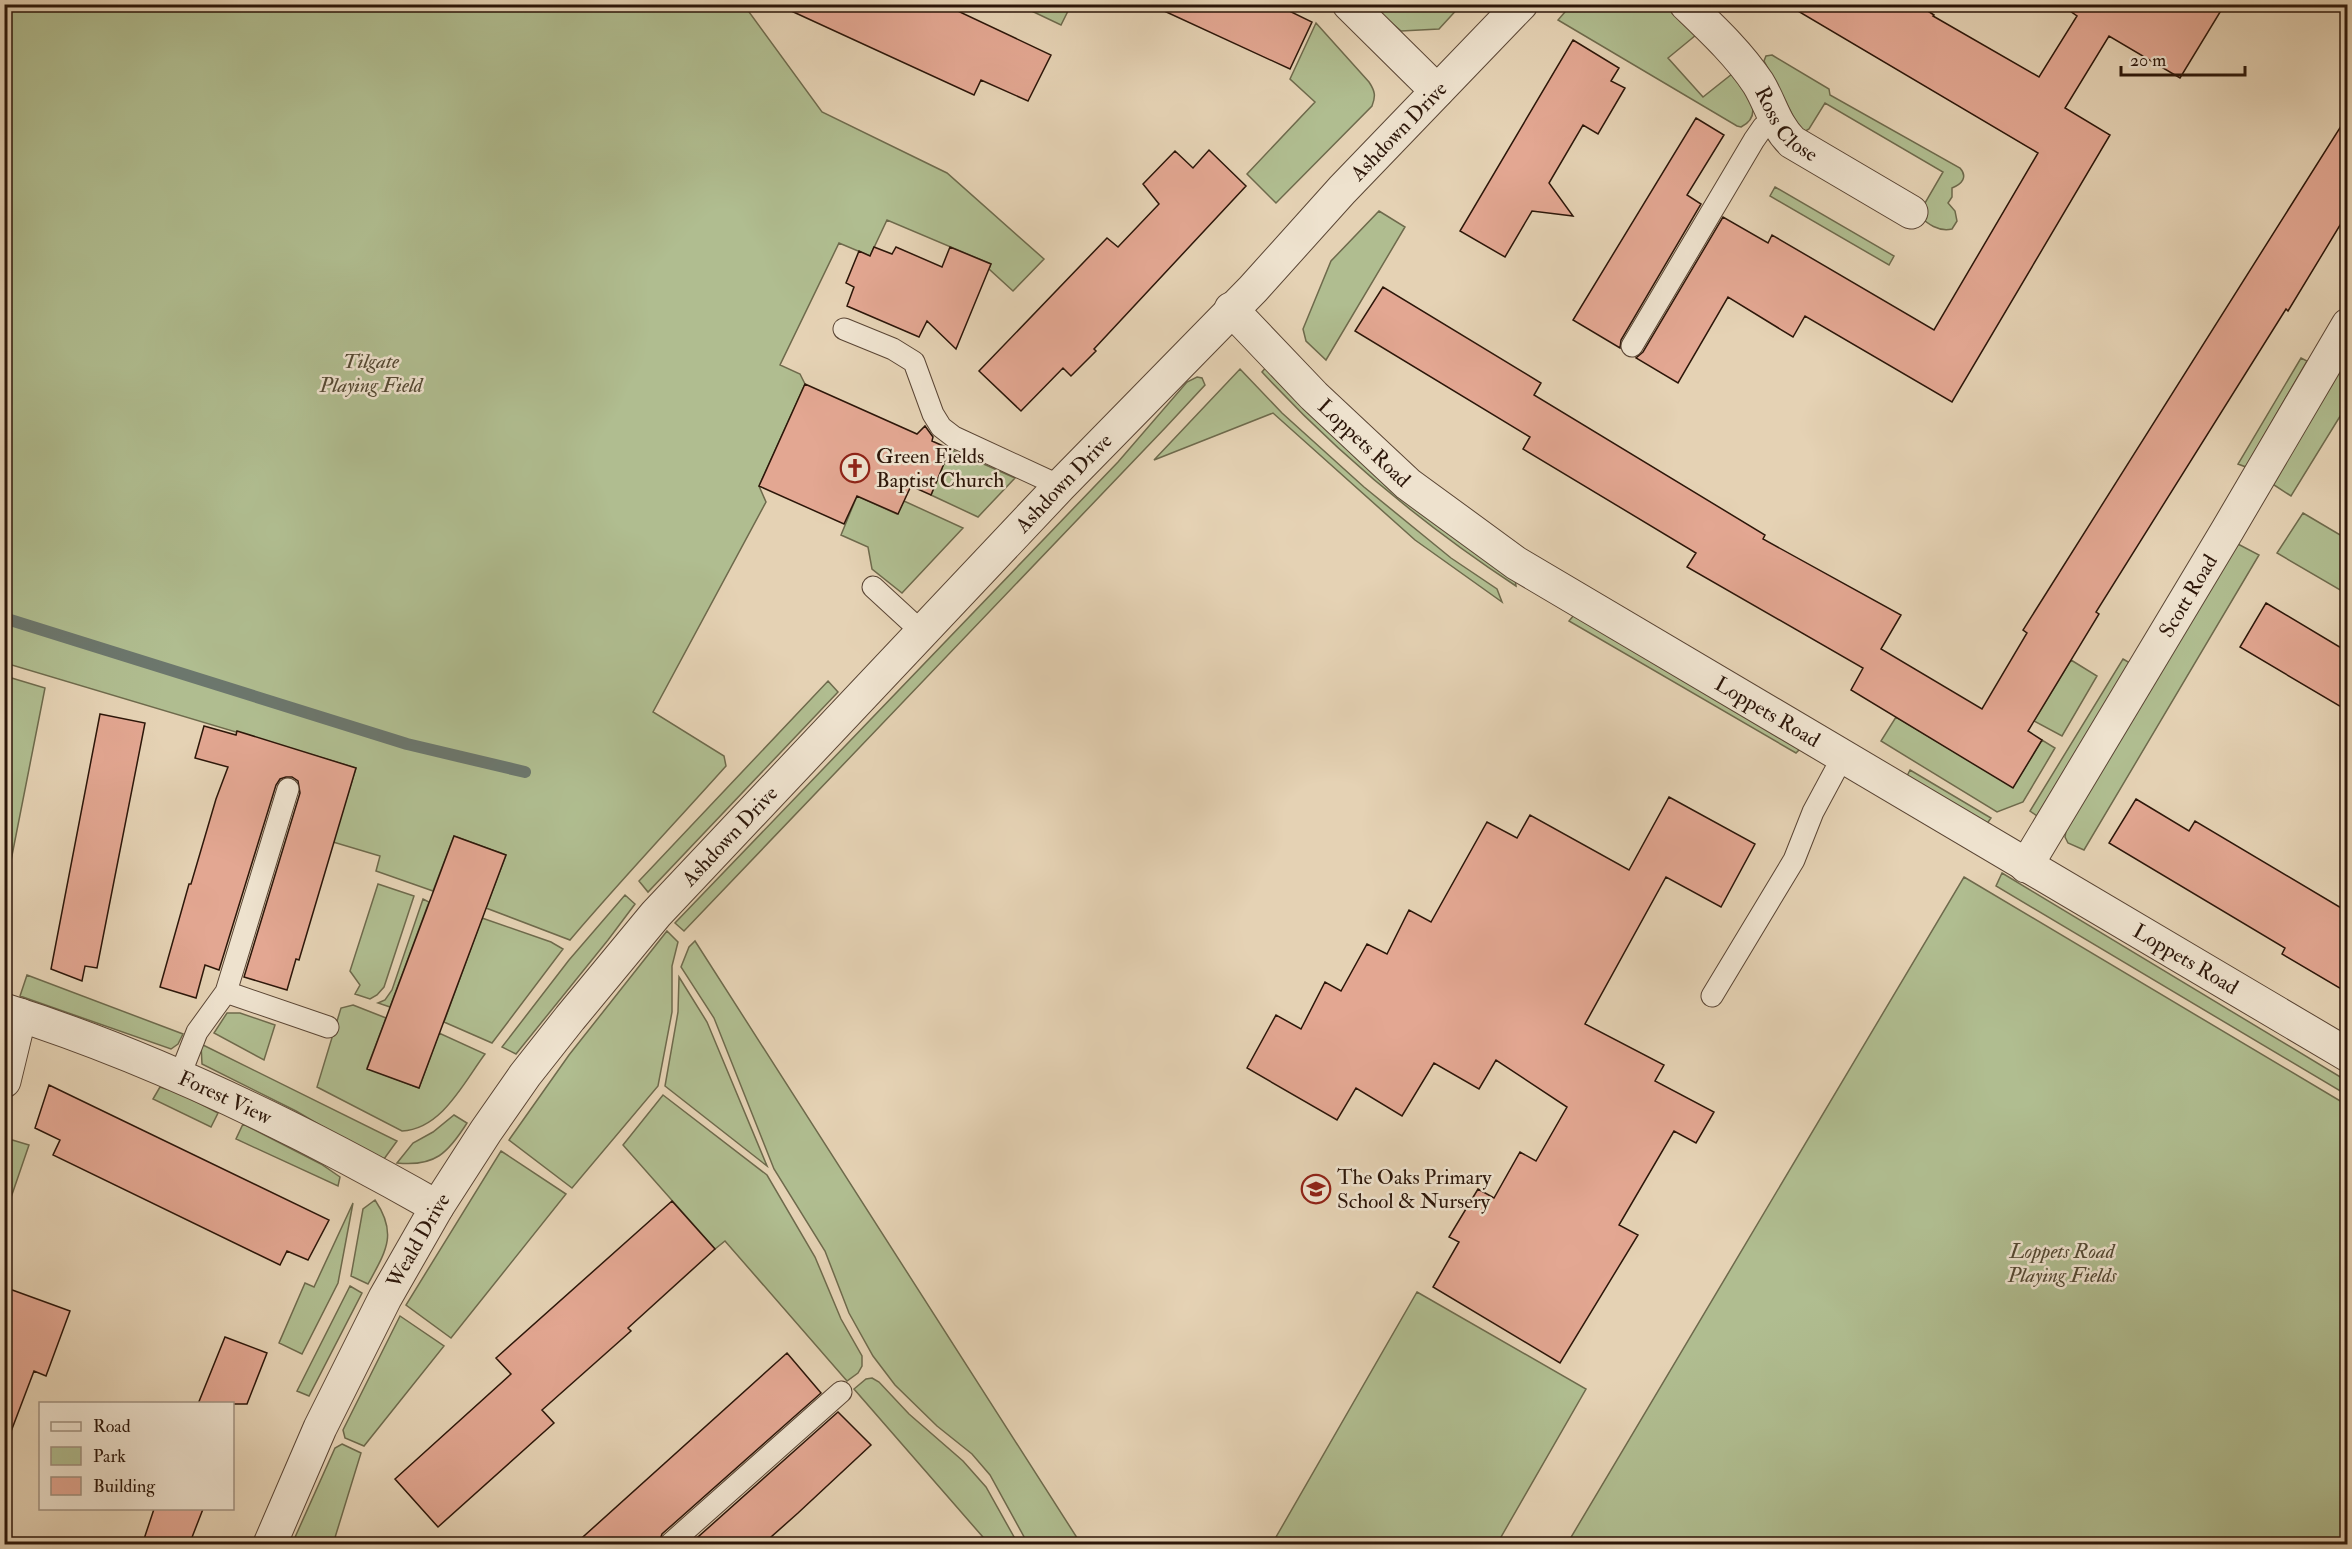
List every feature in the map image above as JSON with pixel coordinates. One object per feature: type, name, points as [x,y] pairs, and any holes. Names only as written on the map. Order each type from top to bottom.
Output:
[{"type":"street","points":[[1349,4],[1437,91]]},
{"type":"street","name":"Ashdown Drive","points":[[612,967],[656,914],[1060,486],[1253,289],[1521,4]]},
{"type":"street","name":"Ross Close","points":[[1686,4],[1745,64],[1759,86],[1780,130],[1792,142],[1911,212]]},
{"type":"street","name":"Loppets Road","points":[[1231,309],[1314,396],[1408,484],[1461,525],[1516,563],[1842,758],[2348,1055]]},
{"type":"street","name":"Scott Road","points":[[2026,866],[2348,325]]},
{"type":"street","name":"Weald Drive","points":[[270,1545],[335,1398],[385,1298],[437,1207],[525,1075],[612,967]]},
{"type":"street","points":[[4,1081],[12,1012]]},
{"type":"street","name":"Forest View","points":[[12,1012],[180,1075],[380,1174],[437,1207]]},
{"type":"lane","points":[[1632,346],[1754,140],[1774,117]]},
{"type":"lane","points":[[844,329],[893,349],[914,362],[933,414],[941,427],[954,437],[1060,486]]},
{"type":"lane","points":[[873,587],[923,633]]},
{"type":"lane","points":[[1712,996],[1794,860],[1813,812],[1842,758]]},
{"type":"lane","points":[[180,1075],[197,1032],[226,992],[288,789]]},
{"type":"lane","points":[[226,992],[328,1027]]},
{"type":"lane","points":[[670,1545],[841,1392]]},
{"type":"green space","name":"Tilgate Playing Field","points":[[4,5],[744,5],[822,112],[947,173],[1044,259],[1013,291],[989,269],[991,264],[887,220],[870,256],[839,243],[780,365],[800,374],[805,384],[759,486],[766,502],[653,712],[724,756],[726,766],[570,940],[486,908],[506,855],[454,836],[433,891],[376,871],[380,856],[333,842],[356,768],[5,663]]},
{"type":"green space","points":[[1019,5],[1071,5],[1061,25]]},
{"type":"green space","points":[[1371,5],[1461,5],[1439,29],[1401,31]]},
{"type":"green space","points":[[1571,5],[1668,5],[1696,35],[1668,58],[1703,97],[1732,74],[1751,101],[1753,108],[1749,122],[1741,127],[1737,126],[1558,20]]},
{"type":"green space","points":[[1316,23],[1369,82],[1374,91],[1374,99],[1372,106],[1276,203],[1247,174],[1315,102],[1290,79]]},
{"type":"green space","points":[[1772,55],[1829,89],[1830,95],[1960,168],[1964,174],[1963,180],[1952,188],[1952,197],[1948,203],[1955,211],[1957,221],[1952,229],[1938,228],[1918,215],[1943,172],[1825,103],[1809,129],[1802,133],[1764,61],[1766,56]]},
{"type":"green space","points":[[1775,187],[1894,256],[1889,265],[1770,196]]},
{"type":"green space","points":[[1379,211],[1405,227],[1326,360],[1306,341],[1303,329],[1331,261]]},
{"type":"green space","points":[[2347,354],[2347,405],[2291,496],[2271,483]]},
{"type":"green space","points":[[2301,358],[2307,361],[2246,467],[2238,464]]},
{"type":"green space","points":[[1267,366],[1515,579],[1516,586],[1415,513],[1351,460],[1262,372]]},
{"type":"green space","points":[[1240,369],[1282,413],[1364,487],[1451,558],[1497,589],[1502,602],[1415,540],[1273,413],[1154,460]]},
{"type":"green space","points":[[1197,377],[1202,378],[1205,385],[1166,427],[684,931],[675,923],[1118,462],[1187,382]]},
{"type":"green space","points":[[950,449],[1015,478],[978,517],[931,495]]},
{"type":"green space","points":[[857,496],[897,514],[904,501],[963,528],[902,593],[872,569],[868,547],[841,535]]},
{"type":"green space","points":[[2303,513],[2347,539],[2347,594],[2277,553]]},
{"type":"green space","points":[[2236,543],[2259,555],[2084,850],[2068,843],[2065,837],[2067,825]]},
{"type":"green space","points":[[1574,615],[1800,749],[1796,753],[1569,621]]},
{"type":"green space","points":[[2123,659],[2130,663],[2037,816],[2030,811]]},
{"type":"green space","points":[[2071,660],[2097,676],[2062,736],[2034,721]]},
{"type":"green space","points":[[4,676],[45,688],[5,891]]},
{"type":"green space","points":[[828,681],[838,692],[648,892],[639,881]]},
{"type":"green space","points":[[1896,717],[2013,787],[2042,740],[2055,748],[2023,802],[1997,812],[1881,741]]},
{"type":"green space","points":[[1910,770],[1991,818],[1986,825],[1906,778]]},
{"type":"green space","points":[[2002,873],[2347,1081],[2347,1095],[1996,886]]},
{"type":"green space","name":"Loppets Road Playing Fields","points":[[1964,877],[2347,1105],[2347,1544],[1567,1544]]},
{"type":"green space","points":[[378,884],[414,896],[384,987],[370,999],[355,994],[360,985],[350,971]]},
{"type":"green space","points":[[625,895],[635,904],[516,1054],[502,1047],[569,960]]},
{"type":"green space","points":[[423,899],[429,902],[390,1007],[378,1003],[385,1000],[392,990]]},
{"type":"green space","points":[[482,918],[551,942],[563,949],[492,1043],[444,1022]]},
{"type":"green space","points":[[667,931],[678,942],[672,966],[672,1012],[658,1086],[572,1188],[509,1140],[569,1055]]},
{"type":"green space","points":[[695,941],[1081,1544],[1028,1544],[990,1475],[972,1454],[937,1426],[895,1385],[873,1356],[849,1313],[825,1251],[774,1169],[714,1018],[681,967],[689,947]]},
{"type":"green space","points":[[27,975],[183,1034],[178,1044],[171,1049],[20,996]]},
{"type":"green space","points":[[679,977],[707,1022],[767,1166],[665,1086],[678,1012]]},
{"type":"green space","points":[[353,1005],[386,1018],[367,1068],[419,1088],[439,1033],[485,1054],[451,1102],[440,1113],[429,1122],[402,1131],[317,1087],[341,1008]]},
{"type":"green space","points":[[227,1013],[240,1013],[275,1025],[264,1060],[214,1033]]},
{"type":"green space","points":[[201,1044],[397,1141],[384,1159],[296,1111],[202,1064]]},
{"type":"green space","points":[[160,1087],[180,1093],[218,1113],[211,1127],[153,1099]]},
{"type":"green space","points":[[663,1095],[767,1175],[815,1257],[841,1319],[862,1356],[862,1366],[858,1373],[847,1381],[725,1241],[715,1249],[623,1145]]},
{"type":"green space","points":[[454,1115],[467,1123],[447,1150],[421,1163],[397,1163],[413,1143],[433,1132]]},
{"type":"green space","points":[[243,1124],[321,1164],[340,1177],[338,1186],[236,1139]]},
{"type":"green space","points":[[9,1139],[29,1145],[5,1215],[5,1153]]},
{"type":"green space","points":[[501,1151],[566,1194],[451,1338],[406,1305]]},
{"type":"green space","points":[[375,1200],[382,1212],[388,1233],[384,1252],[368,1284],[351,1276],[363,1209]]},
{"type":"green space","points":[[353,1203],[338,1283],[302,1354],[279,1343],[305,1283],[314,1287]]},
{"type":"green space","points":[[350,1286],[362,1293],[309,1396],[297,1391]]},
{"type":"green space","points":[[1417,1292],[1586,1389],[1497,1544],[1272,1544]]},
{"type":"green space","points":[[400,1316],[444,1346],[364,1446],[345,1438],[343,1430]]},
{"type":"green space","points":[[872,1378],[963,1461],[986,1487],[1018,1544],[989,1544],[854,1389],[866,1379]]},
{"type":"green space","points":[[342,1444],[361,1453],[333,1544],[292,1544],[335,1448]]},
{"type":"building","points":[[776,4],[943,4],[1051,55],[1028,101],[981,80],[974,95]]},
{"type":"building","points":[[1149,4],[1275,4],[1312,22],[1290,69]]},
{"type":"building","points":[[1786,4],[1917,4],[1933,16],[2039,77],[2077,16],[2060,4],[2225,4],[2180,78],[2109,36],[2065,108],[2110,135],[1952,402],[1805,316],[1793,337],[1728,297],[1678,383],[1636,358],[1643,352],[1723,217],[1768,243],[1772,235],[1934,330],[2038,153]]},
{"type":"building","points":[[1573,40],[1619,68],[1611,81],[1625,88],[1598,134],[1583,125],[1549,183],[1573,216],[1532,211],[1505,257],[1460,231]]},
{"type":"building","points":[[2348,115],[2348,212],[2288,311],[2286,309],[2096,612],[2099,614],[2028,731],[2042,740],[2013,788],[1851,690],[1863,668],[1687,567],[1696,553],[1523,449],[1530,437],[1355,331],[1383,287],[1541,383],[1534,395],[1765,535],[1763,539],[1901,615],[1881,649],[1982,709],[2027,633],[2023,630]]},
{"type":"building","points":[[1696,118],[1724,135],[1687,195],[1701,204],[1621,340],[1620,348],[1573,320]]},
{"type":"building","points":[[1209,150],[1246,186],[1071,376],[1063,368],[1021,411],[979,371],[1107,238],[1118,247],[1159,204],[1143,184],[1175,151],[1193,168]]},
{"type":"building","points":[[874,247],[892,254],[896,247],[942,267],[950,247],[991,264],[956,349],[927,321],[919,337],[847,306],[854,287],[846,283],[859,251],[870,256]]},
{"type":"building","name":"Green Fields Baptist Church","points":[[805,384],[917,434],[925,426],[933,437],[932,441],[950,449],[931,495],[911,486],[898,514],[857,496],[844,524],[759,486]]},
{"type":"building","points":[[2266,603],[2348,652],[2348,711],[2240,647]]},
{"type":"building","points":[[100,714],[145,723],[97,968],[85,966],[82,981],[51,969]]},
{"type":"building","points":[[204,726],[236,735],[237,731],[356,768],[299,960],[296,959],[287,990],[244,977],[300,793],[298,781],[292,777],[280,779],[276,785],[219,970],[205,965],[196,998],[160,987],[189,884],[191,884],[228,767],[195,758]]},
{"type":"building","points":[[1669,797],[1755,844],[1721,907],[1666,877],[1585,1024],[1664,1065],[1655,1081],[1714,1112],[1696,1143],[1674,1131],[1619,1225],[1638,1235],[1560,1363],[1433,1287],[1459,1242],[1449,1237],[1478,1189],[1494,1198],[1520,1152],[1536,1161],[1567,1107],[1496,1060],[1479,1089],[1434,1063],[1402,1116],[1356,1088],[1337,1120],[1247,1068],[1276,1015],[1301,1029],[1325,982],[1341,991],[1367,944],[1387,954],[1409,910],[1431,922],[1487,822],[1517,838],[1530,815],[1629,870]]},
{"type":"building","points":[[2136,799],[2189,831],[2195,821],[2348,912],[2348,993],[2282,954],[2285,948],[2109,843]]},
{"type":"building","points":[[454,836],[506,855],[419,1088],[367,1069]]},
{"type":"building","points":[[49,1085],[329,1220],[308,1260],[287,1251],[280,1265],[53,1155],[60,1140],[35,1128]]},
{"type":"building","points":[[672,1201],[715,1249],[628,1328],[631,1331],[542,1410],[554,1423],[438,1527],[395,1479],[511,1374],[496,1358]]},
{"type":"building","points":[[4,1287],[70,1311],[46,1376],[34,1371],[7,1442],[4,1441]]},
{"type":"building","points":[[225,1337],[267,1353],[247,1404],[199,1402]]},
{"type":"building","points":[[787,1353],[821,1393],[662,1534],[658,1545],[574,1545]]},
{"type":"building","points":[[838,1412],[871,1445],[798,1513],[762,1545],[689,1545]]},
{"type":"building","points":[[154,1510],[203,1510],[189,1545],[142,1545]]},
{"type":"waterway","points":[[4,618],[407,744],[525,772]]},
{"type":"place","name":"Green Fields Baptist Church","points":[[855,468]]},
{"type":"place","name":"The Oaks Primary School & Nursery","points":[[1316,1189]]}]
